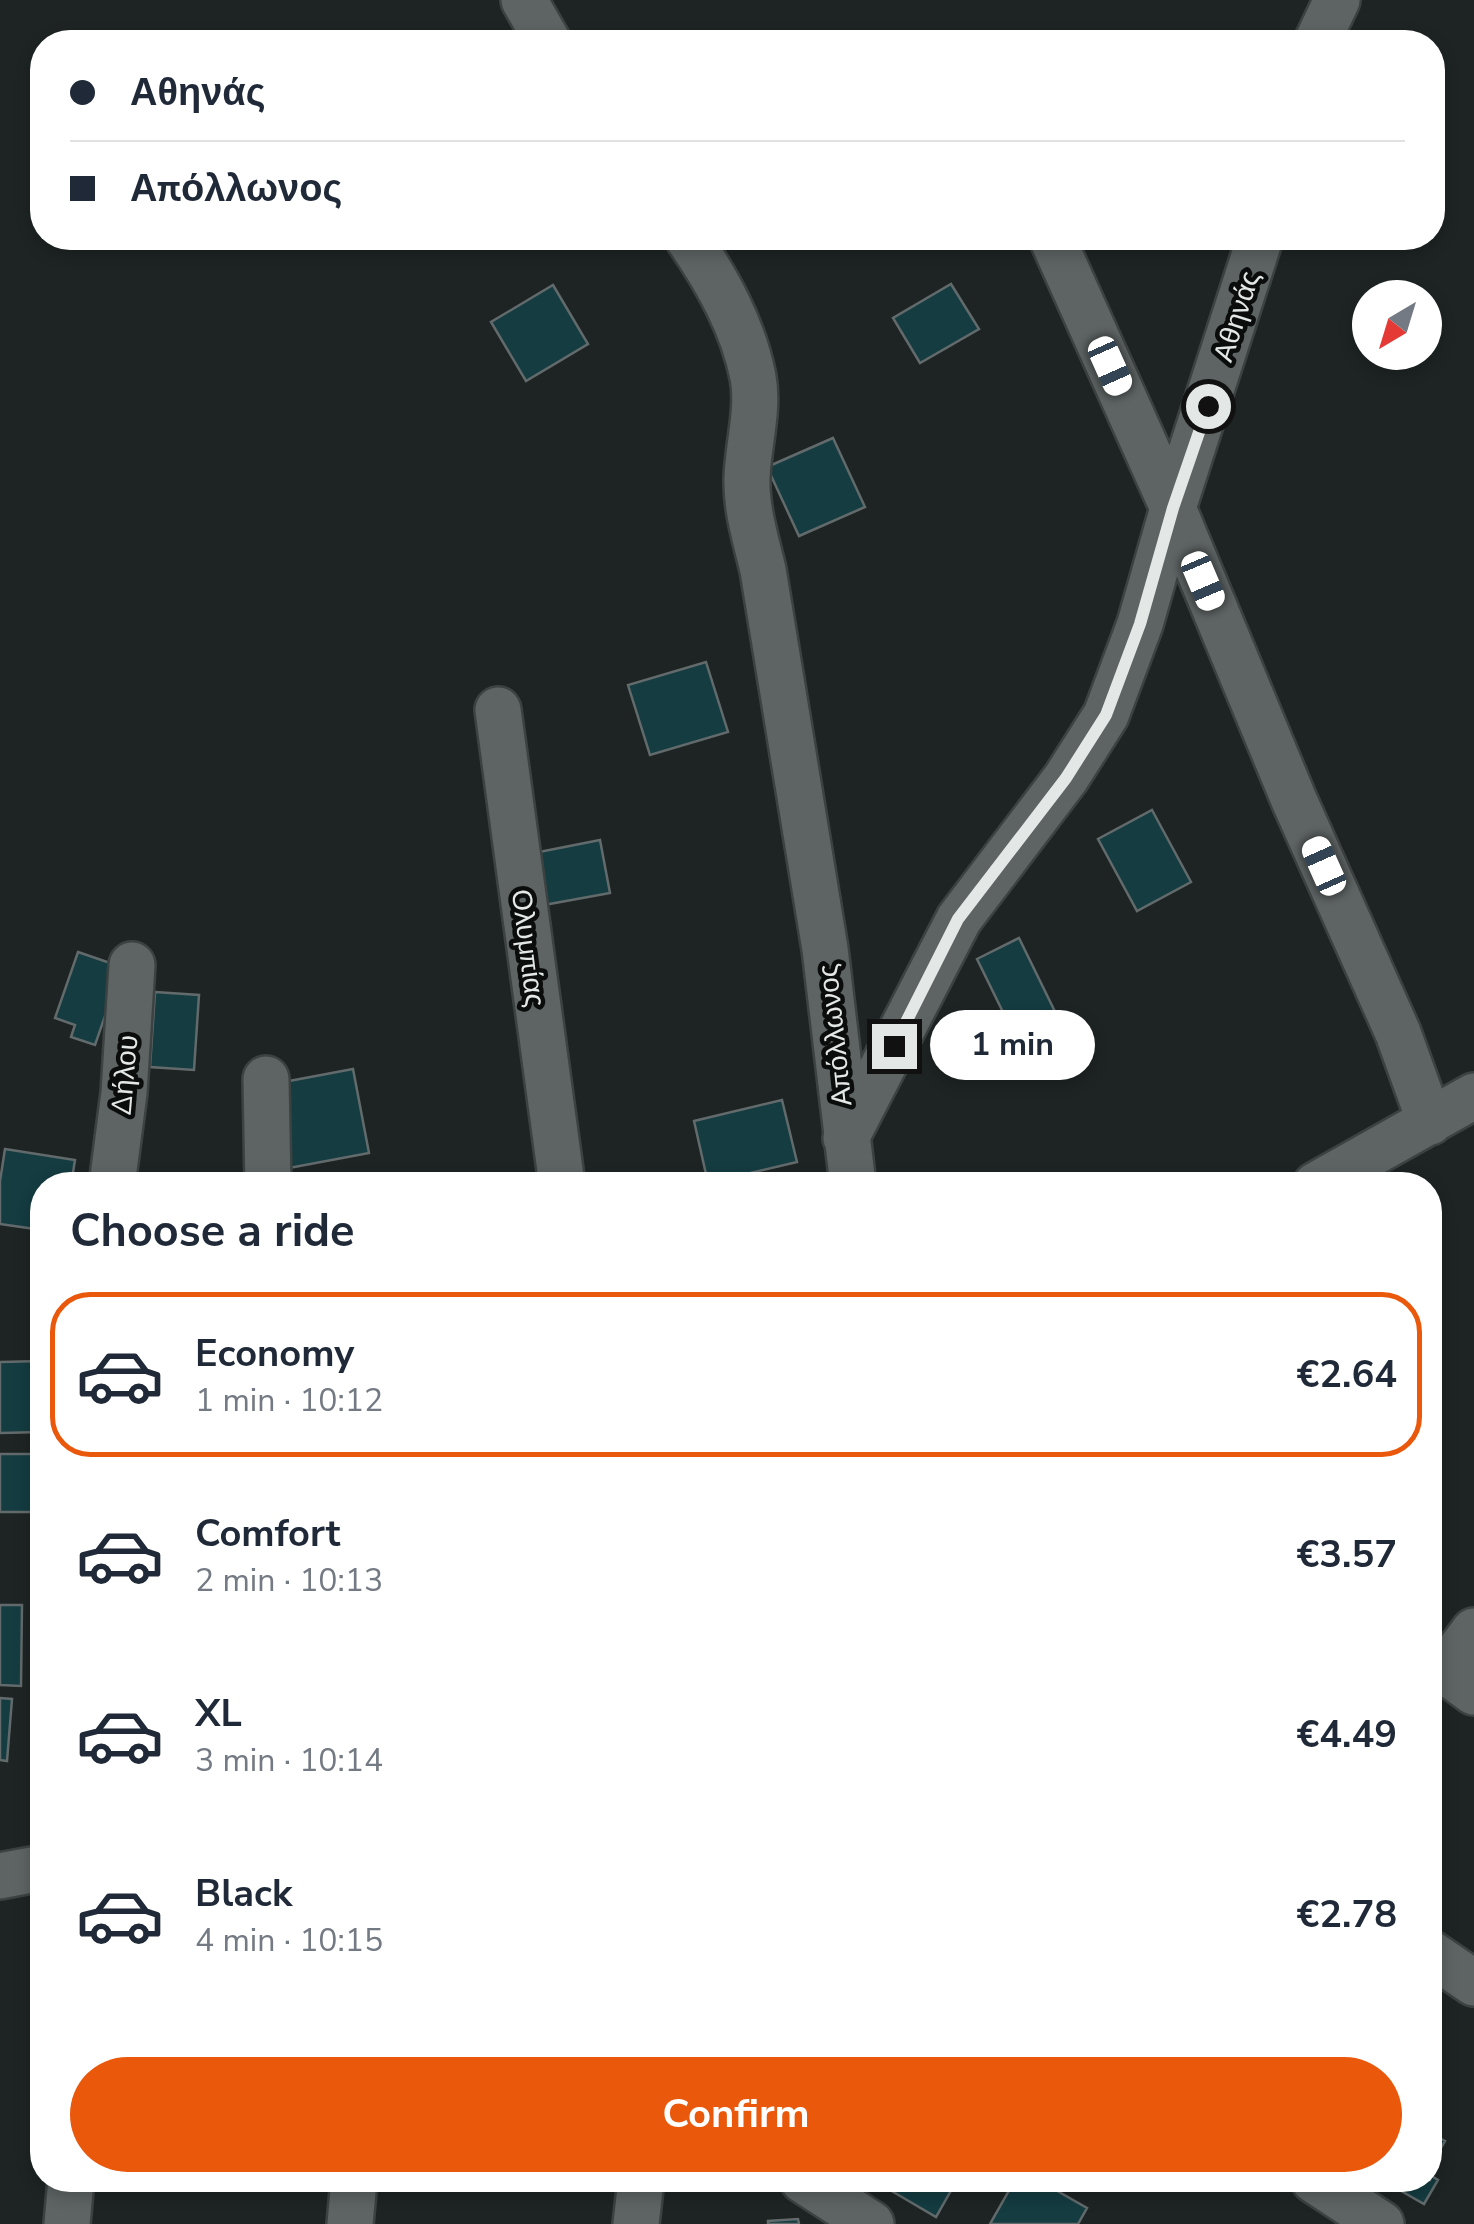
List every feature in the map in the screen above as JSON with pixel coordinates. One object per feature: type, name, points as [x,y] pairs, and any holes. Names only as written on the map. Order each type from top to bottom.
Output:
[{"type":"street","points":[[524,0],[541,30]]},
{"type":"street","points":[[1323,30],[1337,0]]},
{"type":"street","name":"Απόλλωνος","points":[[697,250],[715,276],[739,332],[753,380],[746,480],[825,949],[846,1138]]},
{"type":"street","points":[[1057,250],[1173,508],[1294,800],[1398,1033],[1430,1122]]},
{"type":"street","name":"Αθηνάς","points":[[1173,508],[1256,250]]},
{"type":"street","name":"Απόλλωνος","points":[[846,1138],[958,919],[1066,778],[1106,715],[1140,624],[1173,508]]},
{"type":"street","name":"Ολυμπίας","points":[[498,710],[560,1172]]},
{"type":"street","name":"Δήλου","points":[[114,1172],[124,1093],[132,965]]},
{"type":"street","points":[[266,1079],[268,1172]]},
{"type":"street","points":[[1340,1172],[1474,1096]]},
{"type":"street","points":[[846,1138],[851,1172]]},
{"type":"street","points":[[1450,1674],[1474,1630]]},
{"type":"street","points":[[0,1876],[30,1870]]},
{"type":"street","points":[[1442,1962],[1474,1983]]},
{"type":"street","points":[[67,2224],[70,2192]]},
{"type":"street","points":[[350,2224],[353,2192]]},
{"type":"street","points":[[636,2224],[640,2192]]},
{"type":"street","points":[[822,2192],[871,2224]]},
{"type":"street","points":[[1332,2192],[1381,2224]]},
{"type":"building","points":[[951,284],[979,329],[920,363],[893,318]]},
{"type":"building","points":[[553,285],[588,344],[526,381],[491,322]]},
{"type":"building","points":[[833,438],[865,507],[799,536],[767,467]]},
{"type":"building","points":[[706,662],[728,732],[650,755],[628,685]]},
{"type":"building","points":[[1152,810],[1191,882],[1137,911],[1098,839]]},
{"type":"building","points":[[600,840],[610,893],[544,905],[534,853]]},
{"type":"building","points":[[1019,938],[1064,1030],[1022,1051],[977,959]]},
{"type":"building","points":[[78,952],[122,967],[95,1045],[71,1037],[75,1025],[55,1018]]},
{"type":"building","points":[[155,992],[199,995],[194,1070],[150,1067]]},
{"type":"building","points":[[353,1069],[369,1153],[289,1168],[273,1084]]},
{"type":"building","points":[[782,1100],[797,1162],[755,1172],[706,1172],[694,1121]]},
{"type":"building","points":[[5,1149],[75,1160],[73,1172],[30,1172],[30,1228],[0,1224]]},
{"type":"building","points":[[30,1361],[30,1432],[0,1433],[0,1362]]},
{"type":"building","points":[[0,1454],[30,1454],[30,1512],[0,1512]]},
{"type":"building","points":[[0,1605],[22,1605],[21,1686],[0,1685]]},
{"type":"building","points":[[0,1698],[12,1699],[7,1761],[0,1760]]},
{"type":"building","points":[[893,2192],[950,2192],[936,2217]]},
{"type":"building","points":[[1008,2192],[1059,2192],[1087,2208],[1078,2224],[990,2224]]},
{"type":"building","points":[[1403,2192],[1431,2192],[1424,2204]]},
{"type":"building","points":[[798,2219],[799,2224],[768,2224],[768,2221]]},
{"type":"route","points":[[894,1046],[958,919],[1066,778],[1106,715],[1140,624],[1173,508],[1208,406]]}]
